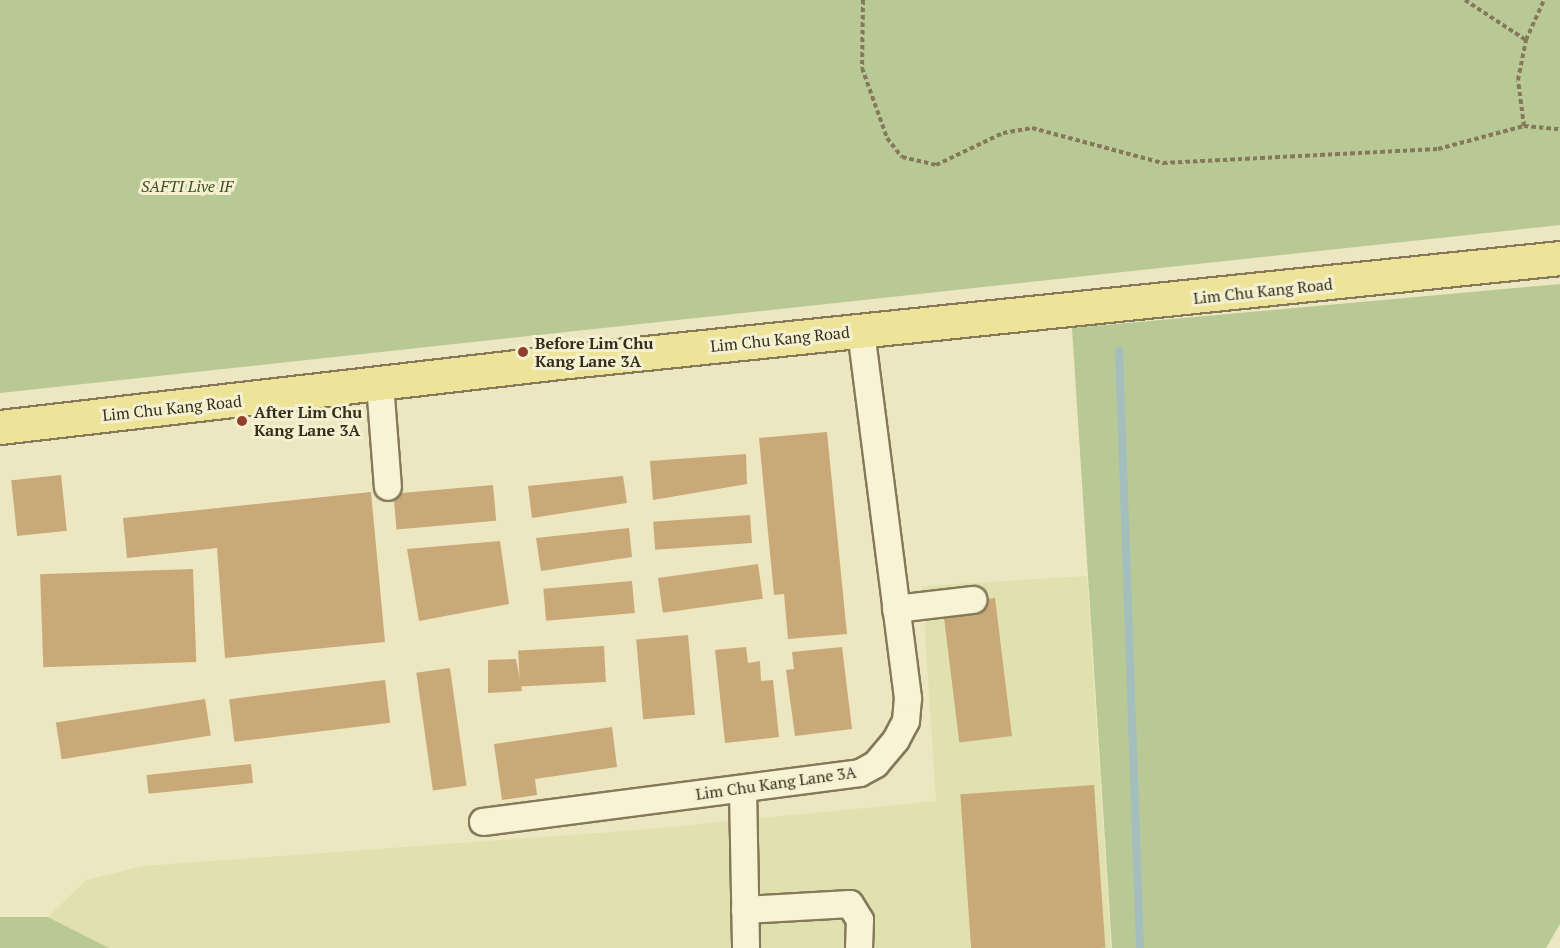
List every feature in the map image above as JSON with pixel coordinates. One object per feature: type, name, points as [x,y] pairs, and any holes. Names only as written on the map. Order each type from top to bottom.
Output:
[{"type":"main road","name":"Lim Chu Kang Road","points":[[0,427],[861,331],[1560,258]]},
{"type":"lane","name":"Lim Chu Kang Lane 3A","points":[[483,822],[860,773],[883,756],[906,721],[908,710],[861,331]]},
{"type":"lane","points":[[380,384],[388,487]]},
{"type":"lane","points":[[896,609],[973,600]]},
{"type":"lane","points":[[743,789],[746,948]]},
{"type":"lane","points":[[745,910],[850,904],[860,920],[859,948]]},
{"type":"path","points":[[863,0],[862,68],[887,138],[902,157],[936,165],[1003,133],[1032,129],[1162,163],[1438,149],[1524,126],[1560,129]]},
{"type":"path","points":[[1465,0],[1526,40]]},
{"type":"path","points":[[1524,126],[1518,80],[1526,40],[1544,0]]},
{"type":"green space","name":"SAFTI Live IF","points":[[0,0],[1560,0],[1560,225],[0,393]]},
{"type":"green space","points":[[1560,284],[1560,924],[1546,948],[1112,948],[1072,328]]},
{"type":"green space","points":[[1087,576],[1111,948],[109,948],[48,917],[86,880],[143,866],[638,830],[936,801],[922,586]]},
{"type":"green space","points":[[0,917],[48,917],[109,948],[0,948]]},
{"type":"building","points":[[827,432],[847,634],[788,639],[784,594],[774,595],[759,438]]},
{"type":"building","points":[[746,454],[747,484],[653,500],[650,461]]},
{"type":"building","points":[[61,475],[67,531],[17,536],[11,480]]},
{"type":"building","points":[[623,476],[627,503],[532,518],[528,486]]},
{"type":"building","points":[[493,485],[496,521],[397,530],[393,494]]},
{"type":"building","points":[[371,492],[385,642],[225,658],[217,548],[127,558],[123,518]]},
{"type":"building","points":[[750,515],[752,543],[655,550],[653,522]]},
{"type":"building","points":[[629,528],[632,557],[541,571],[536,538]]},
{"type":"building","points":[[500,541],[509,604],[419,621],[407,549]]},
{"type":"building","points":[[758,564],[763,599],[663,613],[658,578]]},
{"type":"building","points":[[193,569],[196,662],[43,667],[40,574]]},
{"type":"building","points":[[632,581],[635,613],[546,621],[543,589]]},
{"type":"building","points":[[995,598],[1012,736],[959,742],[942,604]]},
{"type":"building","points":[[688,635],[695,715],[643,719],[636,640]]},
{"type":"building","points":[[604,646],[606,682],[520,686],[518,651]]},
{"type":"building","points":[[746,647],[748,663],[760,661],[761,681],[773,680],[779,737],[725,743],[715,650]]},
{"type":"building","points":[[842,647],[852,729],[795,736],[786,670],[794,669],[792,652]]},
{"type":"building","points":[[516,659],[522,691],[488,693],[488,660]]},
{"type":"building","points":[[450,668],[467,786],[433,791],[416,673]]},
{"type":"building","points":[[385,680],[390,723],[234,742],[229,699]]},
{"type":"building","points":[[205,699],[211,736],[62,759],[56,723]]},
{"type":"building","points":[[612,727],[617,767],[535,779],[537,795],[502,800],[494,744]]},
{"type":"building","points":[[251,764],[253,783],[149,794],[147,775]]},
{"type":"building","points":[[1094,785],[1105,948],[971,948],[960,794]]},
{"type":"waterway","points":[[1119,351],[1140,948]]},
{"type":"place","name":"Before Lim Chu Kang Lane 3A","points":[[523,352]]},
{"type":"place","name":"After Lim Chu Kang Lane 3A","points":[[242,421]]}]
